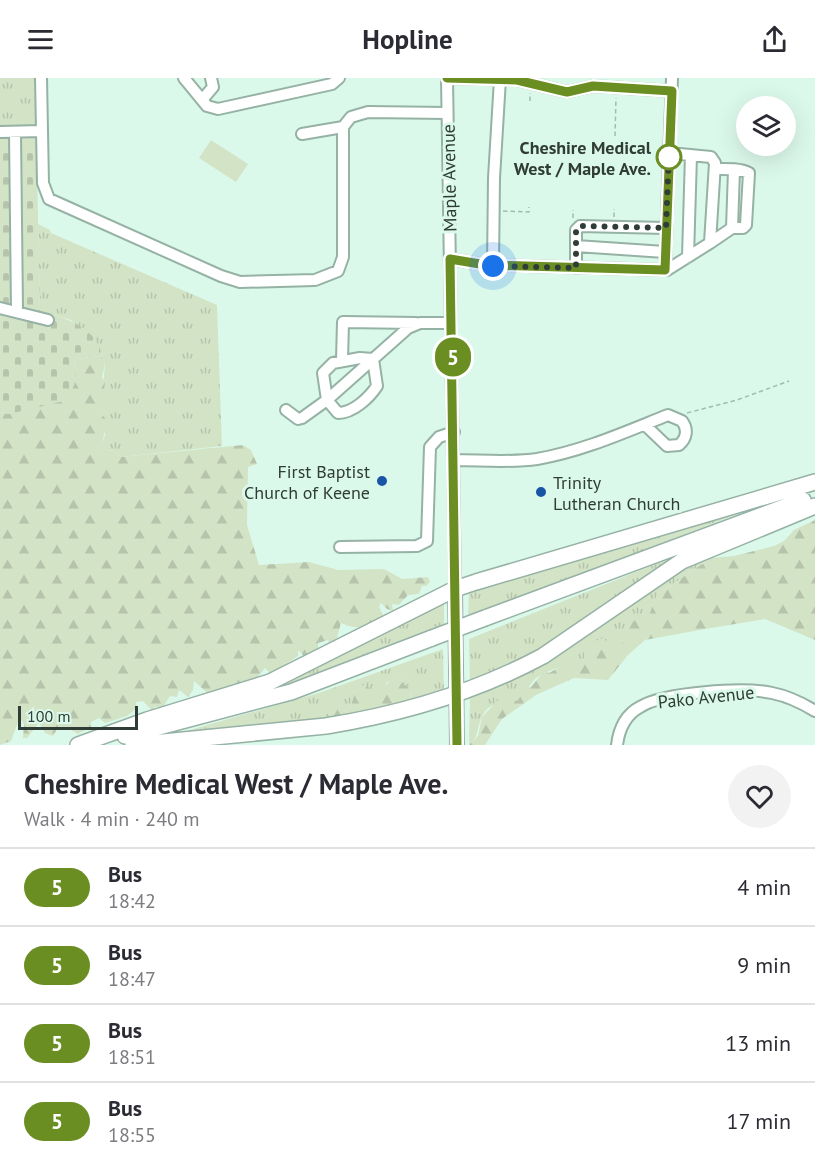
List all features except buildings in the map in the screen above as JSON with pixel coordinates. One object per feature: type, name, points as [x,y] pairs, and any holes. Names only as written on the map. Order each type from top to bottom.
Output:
[{"type":"highway","points":[[78,745],[147,720],[270,682],[455,589],[815,482]]},
{"type":"highway","points":[[84,745],[205,717],[291,692],[815,496]]},
{"type":"highway","points":[[133,745],[355,722],[456,694],[502,677],[543,656],[682,561],[815,506]]},
{"type":"main road","name":"Maple Avenue","points":[[455,589],[457,745]]},
{"type":"street","points":[[41,78],[45,194],[53,202],[221,276],[240,282],[327,278],[338,272],[343,257],[343,127],[351,117],[368,112],[447,113]]},
{"type":"street","points":[[184,78],[202,100],[212,108],[218,109],[332,84],[339,78]]},
{"type":"street","points":[[202,100],[213,87],[211,78]]},
{"type":"street","points":[[447,78],[527,81],[567,92],[581,84],[672,91]]},
{"type":"street","name":"Maple Avenue","points":[[447,78],[455,589]]},
{"type":"street","points":[[665,270],[672,78]]},
{"type":"street","points":[[493,266],[500,79]]},
{"type":"street","points":[[302,134],[343,127]]},
{"type":"street","points":[[0,132],[42,131]]},
{"type":"street","points":[[15,132],[17,310]]},
{"type":"street","points":[[669,153],[711,157],[715,169],[710,243]]},
{"type":"street","points":[[688,257],[691,155]]},
{"type":"street","points":[[450,259],[493,266],[665,270],[732,228],[742,228],[746,225],[749,175],[747,171],[715,169]]},
{"type":"street","points":[[576,268],[576,230],[580,226],[666,228]]},
{"type":"street","points":[[576,246],[665,252]]},
{"type":"street","points":[[0,308],[17,310],[48,320]]},
{"type":"street","points":[[342,360],[343,322],[451,324]]},
{"type":"street","points":[[286,410],[298,419],[302,418],[327,400],[408,328],[420,323]]},
{"type":"street","points":[[373,359],[377,386],[366,398],[344,413],[333,410],[327,400],[323,374],[333,363],[342,360],[373,359]]},
{"type":"street","points":[[454,460],[544,458],[614,437],[645,424],[668,415],[684,423],[686,434],[681,443],[674,447],[663,444],[645,424]]},
{"type":"street","points":[[340,547],[417,546],[427,541],[430,447],[439,436],[454,432]]},
{"type":"street","name":"Pako Avenue","points":[[617,745],[622,725],[628,716],[638,707],[663,698],[753,690],[791,698],[815,711]]},
{"type":"path","points":[[615,136],[616,99]]},
{"type":"path","points":[[494,211],[529,212],[529,207]]},
{"type":"path","points":[[614,209],[614,216]]},
{"type":"path","points":[[676,417],[737,400],[789,381]]},
{"type":"green space","points":[[0,78],[37,78],[36,125],[0,127]]},
{"type":"green space","points":[[36,125],[40,311],[69,320],[86,330],[99,346],[102,356],[74,359],[76,380],[68,400],[9,414],[0,412],[0,127]]},
{"type":"green space","points":[[211,140],[248,164],[236,182],[199,158]]},
{"type":"green space","points":[[38,224],[50,230],[51,233],[217,305],[222,446],[121,457],[114,451],[100,449],[105,435],[101,414],[105,364],[101,352],[71,320],[40,311]]},
{"type":"green space","points":[[102,356],[105,364],[102,377],[105,382],[101,414],[107,420],[101,449],[114,451],[121,457],[243,445],[251,450],[257,464],[248,467],[247,525],[259,565],[309,562],[338,570],[384,569],[402,579],[428,577],[430,582],[422,586],[419,594],[408,595],[399,605],[392,604],[393,611],[381,603],[379,607],[383,615],[369,625],[353,627],[341,623],[335,645],[330,646],[328,640],[318,643],[318,649],[311,657],[303,655],[298,650],[298,656],[271,674],[265,668],[256,679],[213,698],[194,681],[193,690],[188,697],[179,690],[177,697],[170,696],[163,707],[154,707],[154,713],[143,701],[136,702],[137,708],[127,716],[105,723],[99,718],[91,722],[91,727],[78,734],[69,729],[57,729],[53,736],[45,733],[39,723],[27,738],[23,738],[24,725],[20,717],[11,741],[0,745],[0,412],[9,414],[76,380],[74,359]]},
{"type":"green space","points":[[789,494],[468,618],[469,588]]},
{"type":"green space","points":[[815,520],[815,640],[765,619],[645,640],[628,655],[608,680],[574,678],[536,695],[502,719],[485,745],[469,745],[478,736],[482,717],[500,698],[513,698],[517,701],[521,696],[519,688],[531,687],[544,671],[549,673],[574,659],[583,662],[586,650],[600,638],[611,643],[617,650],[623,642],[621,630],[645,613],[649,615],[657,595],[711,558],[734,556],[774,546],[784,541],[794,530]]},
{"type":"green space","points":[[696,548],[542,650],[470,684],[469,639]]},
{"type":"green space","points":[[711,554],[711,558],[657,595],[649,615],[617,650],[586,650],[583,662],[544,673],[535,679],[518,700],[490,707],[482,717],[476,735],[469,745],[470,694],[679,569]]},
{"type":"green space","points":[[444,601],[444,627],[344,667],[242,697]]},
{"type":"green space","points":[[443,649],[444,694],[412,703],[411,689],[403,684],[399,674],[375,691],[356,689],[350,709],[344,712],[329,710],[330,718],[176,734],[319,693]]},
{"type":"green space","points":[[399,674],[403,684],[411,688],[412,703],[330,718],[329,710],[334,704],[340,702],[344,712],[350,709],[356,689],[364,685],[375,691],[378,682],[387,684],[393,676]]},
{"type":"bus line","name":"5","points":[[447,78],[527,81],[567,92],[593,86],[672,91],[665,270],[486,265],[450,259],[457,745]]},
{"type":"place","name":"Cheshire Medical West / Maple Ave.","points":[[669,157]]},
{"type":"place","name":"First Baptist Church of Keene","points":[[382,481]]},
{"type":"place","name":"Trinity Lutheran Church","points":[[541,492]]},
{"type":"route","points":[[493,266],[576,268],[576,230],[580,226],[666,228],[669,153],[669,157]]}]
